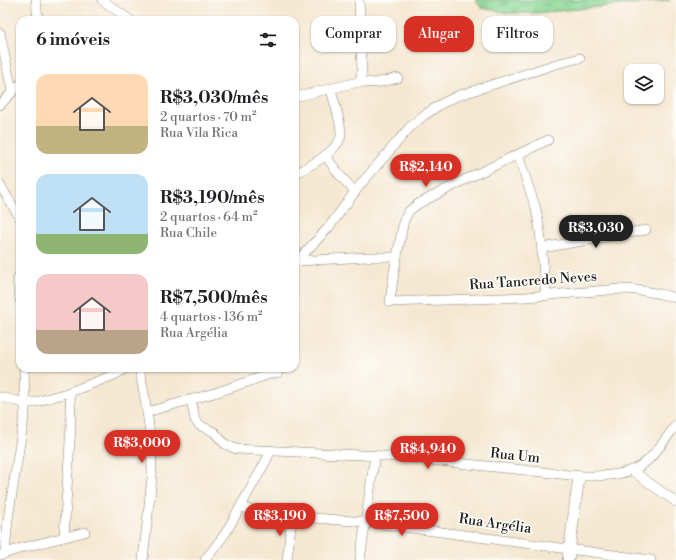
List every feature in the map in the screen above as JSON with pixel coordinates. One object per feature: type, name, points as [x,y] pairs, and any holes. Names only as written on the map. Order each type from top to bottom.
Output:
[{"type":"street","points":[[36,0],[38,16]]},
{"type":"street","points":[[102,0],[124,16]]},
{"type":"street","points":[[358,82],[362,71],[359,0]]},
{"type":"street","points":[[0,32],[12,91]]},
{"type":"street","points":[[299,260],[329,227],[355,192],[410,127],[423,116],[441,104],[457,96],[550,66],[580,58]]},
{"type":"street","points":[[299,96],[358,82],[376,83],[398,78]]},
{"type":"street","points":[[0,105],[16,88]]},
{"type":"street","points":[[299,172],[326,155],[337,144],[341,135],[331,89]]},
{"type":"street","points":[[299,262],[367,256],[397,257],[404,220],[406,215],[413,207],[466,179],[548,140]]},
{"type":"street","points":[[326,155],[338,173],[355,192]]},
{"type":"street","points":[[518,155],[536,209],[542,248],[546,296]]},
{"type":"street","points":[[1,188],[16,212]]},
{"type":"street","points":[[542,248],[646,230]]},
{"type":"street","name":"Rua Tancredo Neves","points":[[397,257],[392,279],[390,302],[451,301],[546,296],[620,289],[634,289],[654,292],[676,298]]},
{"type":"street","points":[[24,372],[24,419],[2,554],[64,536],[85,532]]},
{"type":"street","points":[[0,397],[25,403],[41,401],[70,392],[120,372]]},
{"type":"street","points":[[140,372],[147,412],[152,464],[152,477],[143,560]]},
{"type":"street","points":[[147,412],[218,392],[270,374],[278,373]]},
{"type":"street","points":[[64,536],[71,426],[70,392]]},
{"type":"street","name":"Rua Um","points":[[191,399],[195,420],[199,425],[214,432],[225,444],[236,449],[375,455],[579,476],[602,476],[640,467],[648,461],[676,425]]},
{"type":"street","points":[[210,559],[241,507],[271,450]]},
{"type":"street","points":[[360,560],[375,455]]},
{"type":"street","points":[[631,470],[676,502]]},
{"type":"street","points":[[568,555],[579,476]]},
{"type":"street","name":"Rua Argélia","points":[[241,507],[263,514],[366,522],[457,533],[568,555],[651,560]]},
{"type":"street","points":[[288,560],[292,516]]},
{"type":"green space","points":[[475,0],[670,0],[536,13],[508,13],[482,8]]}]
